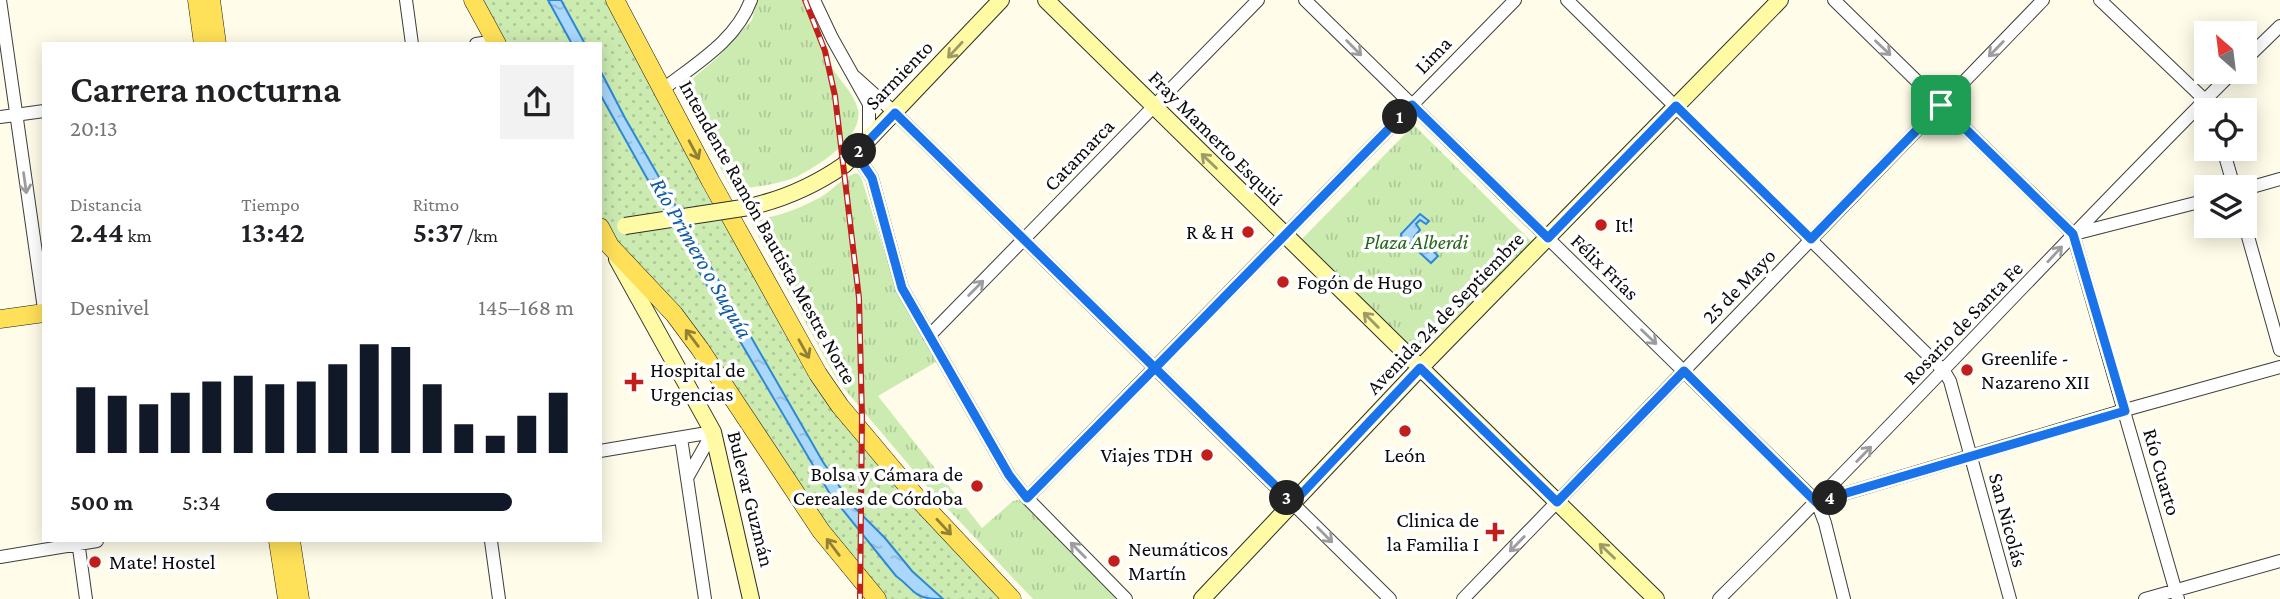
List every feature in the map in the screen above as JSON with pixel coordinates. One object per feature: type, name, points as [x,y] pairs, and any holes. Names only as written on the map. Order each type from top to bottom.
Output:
[{"type":"main road","points":[[197,0],[203,42]]},
{"type":"main road","points":[[211,0],[217,42]]},
{"type":"main road","points":[[473,0],[497,42]]},
{"type":"main road","name":"Intendente Ramón Bautista Mestre Norte","points":[[615,0],[818,374],[840,406],[919,500],[1012,599]]},
{"type":"main road","name":"Sarmiento","points":[[603,234],[625,226],[749,207],[796,194],[823,180],[852,158],[1002,0]]},
{"type":"main road","name":"Fray Mamerto Esquiú","points":[[1046,0],[1656,599]]},
{"type":"main road","name":"Avenida 24 de Septiembre","points":[[1202,599],[1420,368],[1780,0]]},
{"type":"main road","points":[[603,234],[674,314],[821,531],[877,599]]},
{"type":"main road","name":"Bulevar Guzmán","points":[[603,234],[712,432],[751,599]]},
{"type":"main road","points":[[0,319],[42,311]]},
{"type":"main road","points":[[278,542],[287,599]]},
{"type":"main road","points":[[291,542],[300,599]]},
{"type":"street","points":[[0,0],[42,297]]},
{"type":"street","points":[[406,0],[412,42]]},
{"type":"street","points":[[662,90],[728,38],[751,0]]},
{"type":"street","points":[[814,0],[869,104],[869,139]]},
{"type":"street","name":"Catamarca","points":[[929,336],[1258,0]]},
{"type":"street","name":"Félix Frías","points":[[1305,0],[1816,502]]},
{"type":"street","name":"Lima","points":[[1027,498],[1514,0]]},
{"type":"street","points":[[1567,0],[1944,371]]},
{"type":"street","points":[[1834,0],[2073,234],[2194,204]]},
{"type":"street","name":"25 de Mayo","points":[[1463,599],[2043,0]]},
{"type":"street","points":[[2100,0],[2202,98]]},
{"type":"street","points":[[2258,47],[2280,26]]},
{"type":"street","points":[[855,78],[895,113],[1390,599]]},
{"type":"street","name":"Rosario de Santa Fe","points":[[2214,98],[2225,84]]},
{"type":"street","points":[[0,117],[42,111]]},
{"type":"street","name":"Rosario de Santa Fe","points":[[1719,599],[1944,371],[2073,234],[2194,119]]},
{"type":"street","points":[[852,158],[862,163],[872,178],[902,288],[1009,475],[1027,498],[1126,599]]},
{"type":"street","points":[[2257,186],[2280,179]]},
{"type":"street","name":"Río Cuarto","points":[[2073,234],[2177,595]]},
{"type":"street","points":[[2248,238],[2280,350]]},
{"type":"street","points":[[1844,599],[1825,523],[1816,502],[2280,368]]},
{"type":"street","name":"San Nicolás","points":[[1944,371],[1950,382],[2010,599]]},
{"type":"street","points":[[602,452],[712,432]]},
{"type":"street","points":[[687,478],[712,432]]},
{"type":"street","points":[[681,438],[705,599]]},
{"type":"street","points":[[0,557],[78,542],[86,599]]},
{"type":"street","points":[[491,542],[499,599]]},
{"type":"street","points":[[2145,599],[2177,595],[2280,561]]},
{"type":"green space","points":[[473,0],[548,0],[571,42],[496,42]]},
{"type":"green space","points":[[561,0],[615,0],[818,374],[1012,599],[943,599],[912,571],[874,526],[852,505],[823,462],[625,118],[602,74],[602,42],[584,42]]},
{"type":"green space","points":[[757,0],[803,0],[828,61],[854,99],[858,120],[847,140],[837,150],[796,177],[732,190],[679,90],[717,58],[752,20]]},
{"type":"green space","points":[[602,98],[698,270],[830,494],[896,576],[924,599],[877,599],[602,230]]},
{"type":"green space","name":"Plaza Alberdi","points":[[1414,125],[1533,243],[1415,358],[1299,242]]},
{"type":"green space","points":[[857,173],[861,177],[890,269],[936,362],[878,396],[982,528],[1013,501],[1027,498],[1126,599],[1033,599],[930,490],[837,380],[750,221],[779,215],[806,204]]},
{"type":"water","points":[[548,0],[561,0],[584,42],[571,42]]},
{"type":"water","name":"Río Primero o Suquía","points":[[602,74],[823,462],[852,505],[885,538],[912,571],[943,599],[920,596],[896,576],[830,494],[698,270],[602,98]]},
{"type":"water","points":[[1420,214],[1429,221],[1426,224],[1420,220],[1416,224],[1420,230],[1414,237],[1421,244],[1424,242],[1438,256],[1431,263],[1407,241],[1402,240],[1401,234]]},
{"type":"railway","points":[[805,0],[825,51],[835,96],[859,298],[862,416],[860,599]]},
{"type":"place","name":"It!","points":[[1601,225]]},
{"type":"place","name":"R & H","points":[[1248,232]]},
{"type":"place","name":"Fogón de Hugo","points":[[1283,282]]},
{"type":"place","name":"Greenlife - Nazareno XII","points":[[1967,370]]},
{"type":"place","name":"Hospital de Urgencias","points":[[634,382]]},
{"type":"place","name":"León","points":[[1405,431]]},
{"type":"place","name":"Viajes TDH","points":[[1207,455]]},
{"type":"place","name":"Bolsa y Cámara de Cereales de Córdoba","points":[[977,486]]},
{"type":"place","name":"Clinica de la Familia I","points":[[1495,532]]},
{"type":"place","name":"Neumáticos Martín","points":[[1114,561]]},
{"type":"place","name":"Mate! Hostel","points":[[95,562]]},
{"type":"route","points":[[1941,105],[1811,239],[1676,106],[1548,238],[1412,105],[1155,368],[895,113],[852,158],[862,163],[872,178],[902,288],[1009,475],[1027,498],[1155,368],[1293,503],[1420,368],[1557,502],[1684,371],[1816,502],[2125,411],[2073,234],[1941,105]]}]
